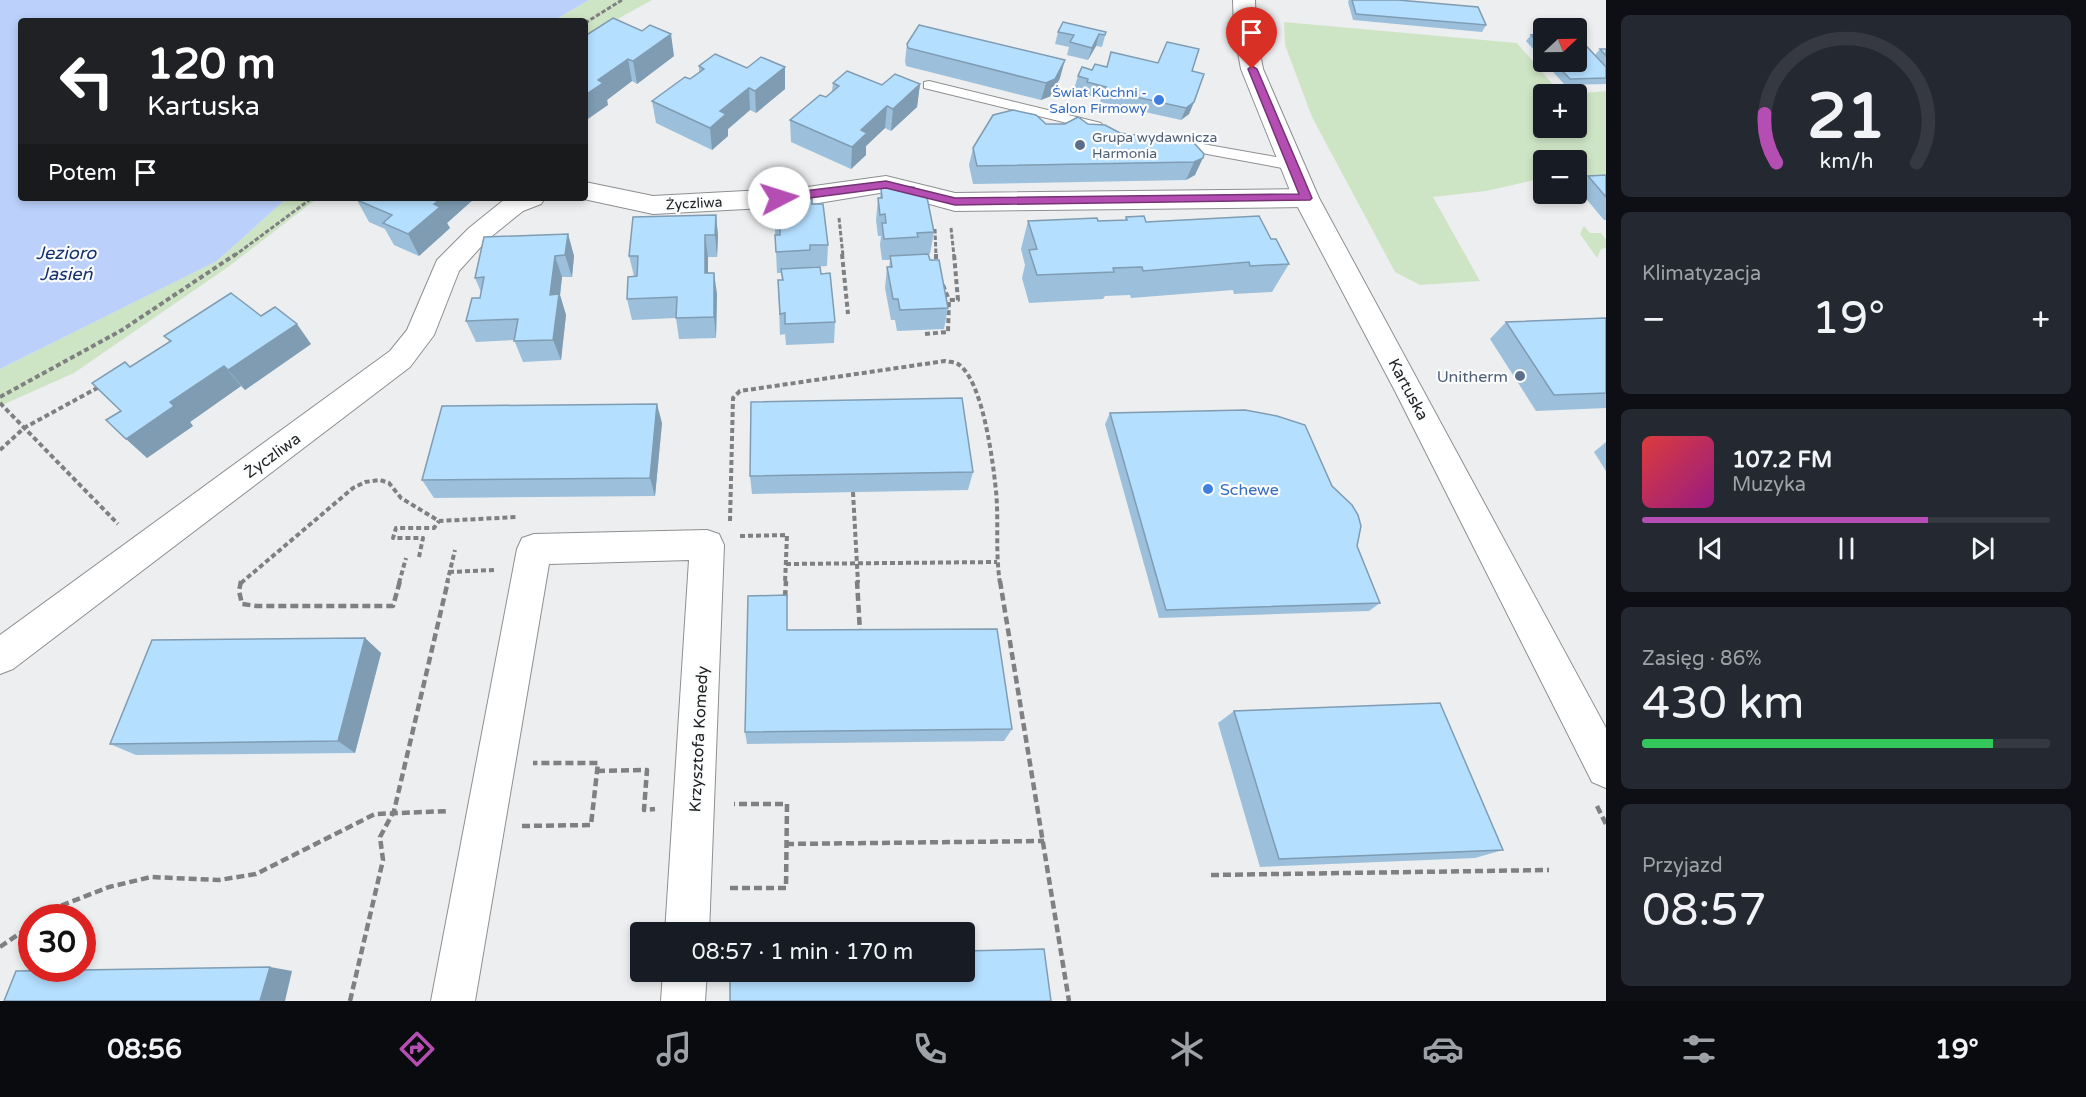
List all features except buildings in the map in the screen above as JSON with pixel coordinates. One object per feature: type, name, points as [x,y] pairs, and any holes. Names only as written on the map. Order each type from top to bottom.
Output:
[{"type":"street","name":"Kartuska","points":[[1244,0],[1245,31],[1252,69],[1306,198],[1410,391],[1606,768]]},
{"type":"street","name":"Życzliwa","points":[[588,192],[653,205],[800,197],[886,184],[955,202],[1306,198]]},
{"type":"street","name":"Życzliwa","points":[[0,657],[400,359],[419,335],[447,267],[478,234],[514,205],[524,201]]},
{"type":"street","name":"Krzysztofa Komedy","points":[[688,922],[722,530]]},
{"type":"street","points":[[453,1001],[534,549],[722,530]]},
{"type":"street","points":[[683,1001],[684,982]]},
{"type":"lane","points":[[929,85],[1115,131]]},
{"type":"lane","points":[[1159,141],[1293,165]]},
{"type":"path","points":[[588,21],[622,0]]},
{"type":"path","points":[[837,190],[848,314]]},
{"type":"path","points":[[0,397],[114,338],[231,260],[308,201]]},
{"type":"path","points":[[950,300],[958,300],[949,211],[955,202]]},
{"type":"path","points":[[935,229],[938,268]]},
{"type":"path","points":[[925,334],[948,332],[950,300],[940,279]]},
{"type":"path","points":[[722,530],[730,513],[733,398],[740,391],[945,362],[958,364],[971,379],[984,420],[996,490],[997,562],[1044,841],[1068,1001]]},
{"type":"path","points":[[0,450],[24,428],[99,387]]},
{"type":"path","points":[[0,403],[118,524]]},
{"type":"path","points":[[406,558],[393,606],[257,606],[242,604],[239,597],[238,589],[242,579],[353,488],[365,482],[380,480],[388,483],[400,498],[439,521],[528,517]]},
{"type":"path","points":[[854,492],[860,633]]},
{"type":"path","points":[[722,530],[730,513]]},
{"type":"path","points":[[419,557],[423,538],[393,538],[396,528],[434,528],[439,521]]},
{"type":"path","points":[[722,530],[787,535],[785,598],[773,598]]},
{"type":"path","points":[[350,1001],[383,860],[381,837],[394,811],[455,550]]},
{"type":"path","points":[[786,564],[997,562]]},
{"type":"path","points":[[520,826],[591,825],[598,763],[530,763]]},
{"type":"path","points":[[597,771],[647,770],[646,785]]},
{"type":"path","points":[[726,888],[786,888],[787,804],[729,804]]},
{"type":"path","points":[[65,904],[109,887],[151,877],[219,880],[256,874],[375,814],[394,811]]},
{"type":"path","points":[[786,844],[1044,841]]},
{"type":"path","points":[[1211,875],[1549,870]]},
{"type":"path","points":[[0,947],[18,935]]},
{"type":"green space","points":[[589,0],[652,0],[588,35],[588,18],[558,18]]},
{"type":"green space","points":[[1284,22],[1517,43],[1533,62],[1533,72],[1542,72],[1552,84],[1533,84],[1533,138],[1587,138],[1587,93],[1606,91],[1606,174],[1587,175],[1587,150],[1533,150],[1533,180],[1486,191],[1433,197],[1480,281],[1420,285],[1395,272],[1312,117],[1285,45]]},
{"type":"green space","points":[[284,201],[314,201],[228,267],[74,373],[0,406],[0,369],[217,261]]},
{"type":"green space","points":[[1584,226],[1590,233],[1601,233],[1606,240],[1606,248],[1601,249],[1597,258],[1580,234]]},
{"type":"water","name":"Jezioro Jasień","points":[[0,0],[589,0],[558,18],[18,18],[18,201],[284,201],[217,261],[0,369]]},
{"type":"place","name":"Świat Kuchni - Salon Firmowy","points":[[1159,100]]},
{"type":"place","name":"Grupa wydawnicza Harmonia","points":[[1080,145]]},
{"type":"place","name":"Unitherm","points":[[1520,376]]},
{"type":"place","name":"Schewe","points":[[1208,489]]},
{"type":"route","points":[[779,198],[886,184],[955,202],[1306,198],[1252,69]]}]
